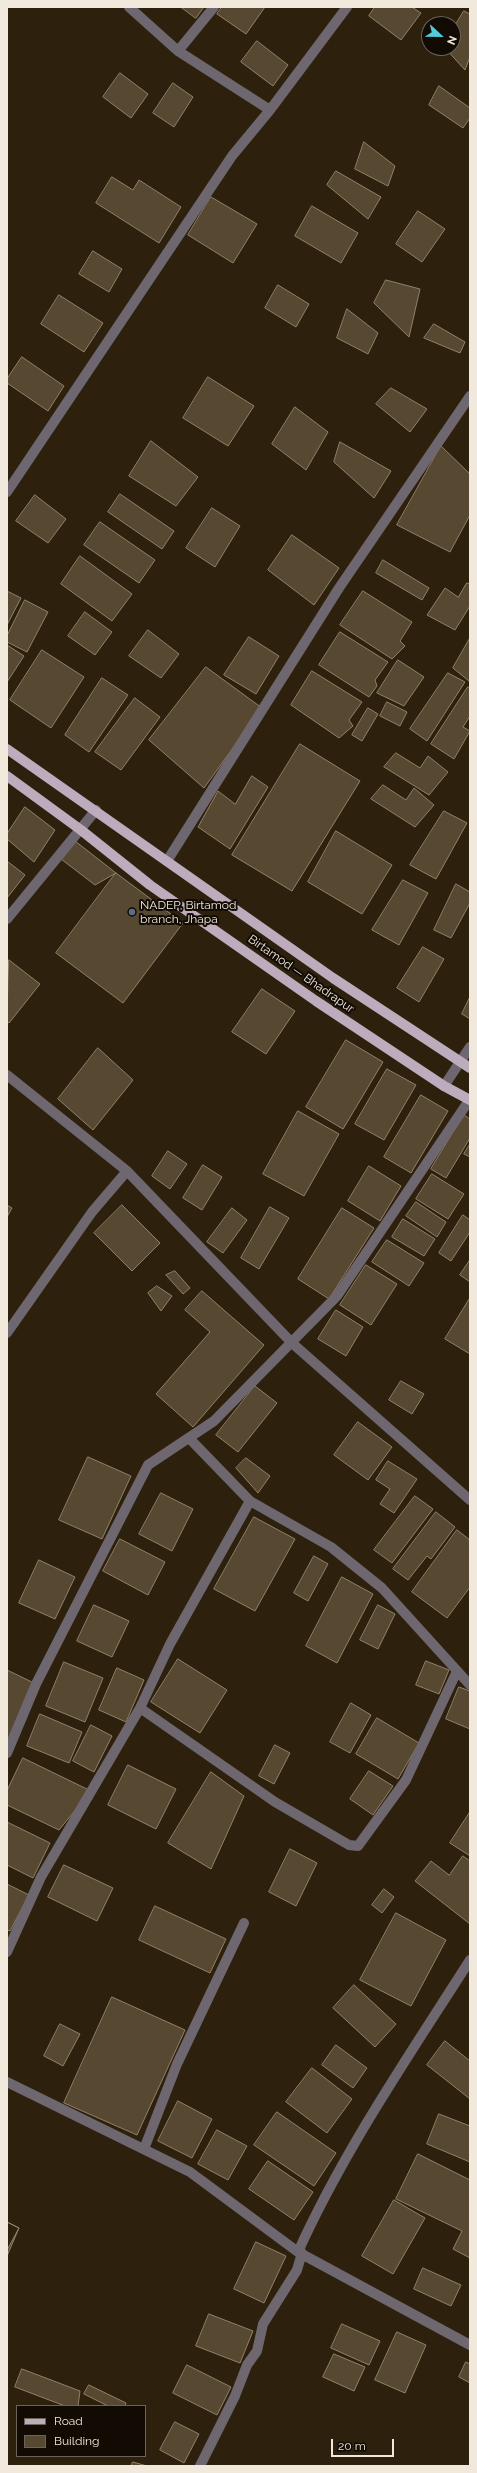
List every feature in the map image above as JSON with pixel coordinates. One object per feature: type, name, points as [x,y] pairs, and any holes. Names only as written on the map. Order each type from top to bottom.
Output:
[{"type":"main road","name":"Birtamod — Bhadrapur","points":[[7,749],[334,978],[470,1068]]},
{"type":"main road","name":"Birtamod — Bhadrapur","points":[[7,776],[81,830],[150,885],[316,1002],[444,1086],[470,1100]]},
{"type":"street","points":[[129,7],[178,50],[270,110]]},
{"type":"street","points":[[178,50],[214,7]]},
{"type":"street","points":[[7,492],[232,156],[270,110],[347,7]]},
{"type":"street","points":[[168,861],[339,588],[470,396]]},
{"type":"street","points":[[7,919],[96,810]]},
{"type":"street","points":[[444,1086],[470,1046]]},
{"type":"street","points":[[7,1075],[127,1171],[292,1343],[470,1500]]},
{"type":"street","points":[[7,1753],[36,1684],[148,1465],[214,1421],[337,1296],[470,1100]]},
{"type":"street","points":[[7,1333],[92,1212],[127,1171]]},
{"type":"street","points":[[189,1438],[250,1501],[331,1547],[382,1588],[470,1685]]},
{"type":"street","points":[[7,1952],[41,1877],[140,1708],[170,1644],[250,1501]]},
{"type":"street","points":[[140,1708],[275,1802],[349,1845],[358,1846],[406,1780],[457,1670]]},
{"type":"street","points":[[144,2149],[177,2064],[244,1923]]},
{"type":"street","points":[[298,2252],[316,2211],[371,2115],[470,1960]]},
{"type":"street","points":[[7,2082],[190,2172],[298,2252],[302,2253],[297,2270],[263,2324],[257,2351],[247,2365],[235,2396],[200,2466]]},
{"type":"street","points":[[298,2252],[470,2345]]},
{"type":"building","points":[[181,7],[204,7],[196,18]]},
{"type":"building","points":[[222,7],[265,7],[246,34],[217,14]]},
{"type":"building","points":[[375,7],[412,7],[421,13],[401,40],[369,16]]},
{"type":"building","points":[[464,11],[470,14],[470,57],[465,70],[452,56],[461,56],[461,16]]},
{"type":"building","points":[[257,41],[288,65],[273,86],[241,62]]},
{"type":"building","points":[[120,73],[148,94],[131,118],[103,97]]},
{"type":"building","points":[[173,83],[193,97],[174,127],[153,113]]},
{"type":"building","points":[[439,86],[470,108],[470,118],[463,128],[429,105]]},
{"type":"building","points":[[364,142],[395,166],[388,186],[355,169]]},
{"type":"building","points":[[336,171],[381,197],[368,219],[327,185]]},
{"type":"building","points":[[112,177],[133,190],[139,180],[181,207],[159,243],[96,203]]},
{"type":"building","points":[[211,197],[257,224],[233,263],[188,235]]},
{"type":"building","points":[[312,206],[358,233],[341,263],[295,236]]},
{"type":"building","points":[[418,211],[445,229],[422,262],[396,244]]},
{"type":"building","points":[[93,251],[122,269],[109,292],[79,274]]},
{"type":"building","points":[[386,280],[420,289],[409,337],[374,303]]},
{"type":"building","points":[[278,285],[309,304],[296,327],[265,308]]},
{"type":"building","points":[[59,295],[103,323],[84,352],[41,324]]},
{"type":"building","points":[[347,309],[378,333],[368,354],[337,338]]},
{"type":"building","points":[[434,324],[465,342],[460,353],[424,338]]},
{"type":"building","points":[[22,357],[64,386],[48,411],[7,383],[7,379]]},
{"type":"building","points":[[208,377],[254,406],[228,446],[183,418]]},
{"type":"building","points":[[391,388],[427,409],[410,432],[376,404]]},
{"type":"building","points":[[295,407],[328,432],[306,470],[272,444]]},
{"type":"building","points":[[151,441],[198,477],[176,506],[129,476]]},
{"type":"building","points":[[340,442],[391,471],[374,498],[334,462]]},
{"type":"building","points":[[441,446],[470,474],[470,515],[450,552],[397,525]]},
{"type":"building","points":[[120,494],[174,531],[162,549],[108,512]]},
{"type":"building","points":[[35,495],[66,519],[48,543],[16,521]]},
{"type":"building","points":[[212,508],[240,526],[215,567],[186,548]]},
{"type":"building","points":[[100,522],[155,560],[139,583],[84,545]]},
{"type":"building","points":[[292,535],[339,568],[314,605],[268,570]]},
{"type":"building","points":[[80,556],[132,594],[112,621],[61,584]]},
{"type":"building","points":[[383,560],[429,588],[422,600],[376,573]]},
{"type":"building","points":[[467,583],[470,584],[470,606],[455,630],[427,615],[445,588],[458,597]]},
{"type":"building","points":[[7,591],[21,598],[7,625]]},
{"type":"building","points":[[363,591],[412,622],[400,641],[405,646],[392,659],[340,625]]},
{"type":"building","points":[[25,600],[48,612],[27,652],[7,642],[7,636]]},
{"type":"building","points":[[85,612],[112,632],[95,655],[68,636]]},
{"type":"building","points":[[148,630],[179,654],[161,678],[129,656]]},
{"type":"building","points":[[340,632],[388,662],[375,680],[377,686],[369,697],[319,665]]},
{"type":"building","points":[[249,637],[279,656],[256,694],[224,675]]},
{"type":"building","points":[[470,638],[470,680],[469,681],[453,668]]},
{"type":"building","points":[[7,645],[24,656],[7,682]]},
{"type":"building","points":[[42,650],[84,677],[51,728],[10,700]]},
{"type":"building","points":[[398,660],[424,677],[404,706],[377,693]]},
{"type":"building","points":[[206,667],[262,708],[204,788],[149,740]]},
{"type":"building","points":[[312,671],[362,702],[349,720],[353,726],[339,738],[291,705]]},
{"type":"building","points":[[448,673],[465,682],[427,741],[410,729]]},
{"type":"building","points":[[102,678],[128,695],[89,752],[65,735]]},
{"type":"building","points":[[468,687],[470,688],[470,716],[463,727],[470,731],[454,759],[431,744]]},
{"type":"building","points":[[135,698],[160,717],[121,770],[95,752]]},
{"type":"building","points":[[387,702],[407,712],[400,726],[380,716]]},
{"type":"building","points":[[368,708],[378,714],[362,741],[352,735]]},
{"type":"building","points":[[300,744],[360,781],[292,891],[232,855]]},
{"type":"building","points":[[396,753],[420,768],[428,756],[448,772],[429,795],[384,767]]},
{"type":"building","points":[[252,776],[268,787],[230,849],[198,827],[218,791],[235,804]]},
{"type":"building","points":[[383,785],[406,800],[414,788],[434,805],[415,827],[371,799]]},
{"type":"building","points":[[25,807],[55,830],[34,862],[7,839],[7,834]]},
{"type":"building","points":[[444,811],[467,823],[436,879],[410,865]]},
{"type":"building","points":[[336,831],[392,865],[362,914],[308,882]]},
{"type":"building","points":[[75,841],[116,873],[95,885],[61,859]]},
{"type":"building","points":[[7,861],[25,875],[7,898]]},
{"type":"building","points":[[116,873],[183,923],[123,1003],[56,953]]},
{"type":"building","points":[[403,880],[428,893],[399,945],[372,930]]},
{"type":"building","points":[[456,884],[470,892],[470,903],[451,938],[434,930]]},
{"type":"building","points":[[423,947],[444,959],[419,1002],[397,988]]},
{"type":"building","points":[[9,960],[40,984],[9,1023],[7,1021]]},
{"type":"building","points":[[262,989],[295,1011],[266,1054],[232,1032]]},
{"type":"building","points":[[470,997],[470,1019],[462,1014]]},
{"type":"building","points":[[346,1040],[383,1062],[343,1129],[306,1107]]},
{"type":"building","points":[[98,1048],[133,1080],[93,1130],[58,1099]]},
{"type":"building","points":[[387,1069],[416,1085],[384,1140],[355,1124]]},
{"type":"building","points":[[421,1095],[448,1111],[411,1173],[384,1157]]},
{"type":"building","points":[[298,1111],[339,1134],[304,1196],[263,1174]]},
{"type":"building","points":[[464,1115],[470,1119],[470,1138],[446,1178],[431,1169]]},
{"type":"building","points":[[470,1144],[470,1157],[464,1154]]},
{"type":"building","points":[[168,1151],[187,1164],[170,1189],[152,1176]]},
{"type":"building","points":[[203,1165],[222,1177],[202,1210],[183,1198]]},
{"type":"building","points":[[369,1166],[401,1186],[380,1221],[348,1201]]},
{"type":"building","points":[[432,1174],[464,1194],[448,1219],[416,1199]]},
{"type":"building","points":[[416,1202],[446,1222],[437,1237],[406,1216]]},
{"type":"building","points":[[7,1205],[12,1208],[7,1217]]},
{"type":"building","points":[[122,1205],[160,1243],[132,1271],[94,1233]]},
{"type":"building","points":[[270,1207],[289,1218],[259,1269],[241,1258]]},
{"type":"building","points":[[232,1208],[247,1220],[223,1253],[207,1242]]},
{"type":"building","points":[[342,1208],[374,1228],[329,1299],[298,1279]]},
{"type":"building","points":[[463,1215],[470,1220],[470,1232],[451,1261],[439,1253]]},
{"type":"building","points":[[403,1219],[435,1239],[424,1256],[392,1237]]},
{"type":"building","points":[[387,1240],[424,1263],[409,1286],[372,1262]]},
{"type":"building","points":[[470,1260],[470,1282],[460,1275]]},
{"type":"building","points":[[366,1265],[397,1284],[371,1325],[340,1305]]},
{"type":"building","points":[[175,1271],[190,1288],[183,1294],[166,1275]]},
{"type":"building","points":[[157,1286],[172,1296],[161,1311],[148,1293]]},
{"type":"building","points":[[202,1291],[264,1345],[193,1427],[156,1394],[210,1332],[185,1310]]},
{"type":"building","points":[[470,1298],[470,1354],[445,1339]]},
{"type":"building","points":[[336,1310],[363,1327],[346,1356],[318,1339]]},
{"type":"building","points":[[401,1381],[424,1394],[412,1414],[389,1400]]},
{"type":"building","points":[[255,1386],[277,1403],[238,1452],[216,1435]]},
{"type":"building","points":[[358,1422],[392,1447],[368,1480],[334,1455]]},
{"type":"building","points":[[88,1457],[131,1476],[102,1539],[59,1520]]},
{"type":"building","points":[[246,1458],[270,1476],[258,1493],[236,1468]]},
{"type":"building","points":[[388,1461],[417,1479],[394,1513],[380,1504],[390,1489],[376,1480]]},
{"type":"building","points":[[161,1493],[193,1509],[172,1551],[139,1534]]},
{"type":"building","points":[[415,1496],[433,1509],[392,1563],[374,1550]]},
{"type":"building","points":[[436,1512],[455,1527],[431,1559],[427,1556],[408,1580],[393,1569]]},
{"type":"building","points":[[254,1517],[295,1539],[255,1611],[214,1589]]},
{"type":"building","points":[[457,1530],[470,1540],[470,1587],[447,1618],[412,1592]]},
{"type":"building","points":[[120,1539],[165,1562],[148,1595],[103,1571]]},
{"type":"building","points":[[314,1556],[328,1564],[308,1601],[294,1593]]},
{"type":"building","points":[[39,1560],[75,1577],[55,1619],[19,1603]]},
{"type":"building","points":[[342,1577],[373,1594],[337,1663],[306,1646]]},
{"type":"building","points":[[94,1605],[129,1621],[112,1657],[77,1641]]},
{"type":"building","points":[[378,1605],[395,1614],[378,1649],[360,1640]]},
{"type":"building","points":[[178,1659],[227,1690],[200,1733],[151,1702]]},
{"type":"building","points":[[426,1661],[449,1670],[439,1694],[416,1685]]},
{"type":"building","points":[[64,1662],[103,1678],[85,1722],[46,1706]]},
{"type":"building","points":[[117,1668],[144,1680],[126,1722],[99,1710]]},
{"type":"building","points":[[7,1670],[36,1684],[7,1745]]},
{"type":"building","points":[[459,1687],[470,1691],[470,1729],[446,1719]]},
{"type":"building","points":[[351,1703],[371,1715],[350,1753],[330,1742]]},
{"type":"building","points":[[40,1714],[82,1732],[69,1763],[27,1746]]},
{"type":"building","points":[[377,1718],[419,1743],[398,1779],[356,1754]]},
{"type":"building","points":[[91,1725],[112,1736],[94,1772],[73,1761]]},
{"type":"building","points":[[275,1745],[290,1753],[274,1784],[259,1776]]},
{"type":"building","points":[[23,1758],[91,1791],[59,1830],[7,1805],[7,1791]]},
{"type":"building","points":[[128,1765],[176,1789],[156,1829],[108,1805]]},
{"type":"building","points":[[369,1771],[393,1786],[373,1815],[350,1799]]},
{"type":"building","points":[[211,1772],[244,1796],[211,1869],[168,1843]]},
{"type":"building","points":[[470,1812],[470,1856],[450,1843]]},
{"type":"building","points":[[7,1822],[50,1843],[33,1878],[7,1865]]},
{"type":"building","points":[[290,1849],[317,1863],[296,1906],[269,1892]]},
{"type":"building","points":[[463,1856],[470,1861],[470,1924],[415,1881],[431,1861],[449,1875]]},
{"type":"building","points":[[64,1865],[113,1888],[97,1921],[48,1897]]},
{"type":"building","points":[[7,1884],[29,1895],[10,1931],[7,1930]]},
{"type":"building","points":[[384,1889],[394,1897],[382,1913],[372,1905]]},
{"type":"building","points":[[155,1906],[226,1939],[210,1973],[139,1940]]},
{"type":"building","points":[[396,1913],[446,1940],[411,2006],[360,1980]]},
{"type":"building","points":[[354,1985],[396,2024],[375,2047],[333,2008]]},
{"type":"building","points":[[112,1997],[185,2030],[137,2135],[64,2103]]},
{"type":"building","points":[[60,2024],[80,2034],[63,2066],[44,2056]]},
{"type":"building","points":[[445,2041],[470,2061],[470,2099],[427,2065]]},
{"type":"building","points":[[336,2045],[367,2068],[353,2088],[322,2065]]},
{"type":"building","points":[[312,2068],[352,2099],[327,2133],[286,2102]]},
{"type":"building","points":[[178,2101],[212,2119],[192,2158],[158,2141]]},
{"type":"building","points":[[277,2112],[336,2153],[314,2186],[254,2145]]},
{"type":"building","points":[[439,2114],[470,2126],[470,2162],[427,2144]]},
{"type":"building","points":[[217,2130],[247,2146],[228,2180],[198,2164]]},
{"type":"building","points":[[418,2154],[470,2180],[470,2258],[453,2249],[462,2231],[396,2199]]},
{"type":"building","points":[[268,2161],[313,2192],[294,2220],[249,2189]]},
{"type":"building","points":[[394,2200],[425,2218],[393,2274],[362,2256]]},
{"type":"building","points":[[7,2222],[19,2228],[7,2250]]},
{"type":"building","points":[[7,2222],[19,2228],[7,2256]]},
{"type":"building","points":[[256,2242],[286,2256],[264,2303],[234,2289]]},
{"type":"building","points":[[423,2268],[461,2285],[451,2306],[414,2289]]},
{"type":"building","points":[[209,2314],[253,2331],[240,2363],[196,2346]]},
{"type":"building","points":[[342,2324],[380,2341],[369,2365],[331,2348]]},
{"type":"building","points":[[397,2332],[426,2345],[405,2393],[375,2380]]},
{"type":"building","points":[[334,2354],[365,2367],[354,2391],[323,2377]]},
{"type":"building","points":[[466,2362],[470,2364],[470,2383],[459,2377]]},
{"type":"building","points":[[187,2365],[231,2387],[217,2415],[173,2393]]},
{"type":"building","points":[[22,2369],[80,2391],[78,2405],[62,2405],[15,2387]]},
{"type":"building","points":[[89,2385],[126,2403],[125,2405],[106,2405],[84,2394]]},
{"type":"building","points":[[175,2422],[199,2434],[184,2463],[160,2450]]},
{"type":"building","points":[[133,2462],[147,2466],[131,2466]]},
{"type":"place","name":"NADEP, Birtamod branch, Jhapa","points":[[132,912]]}]
